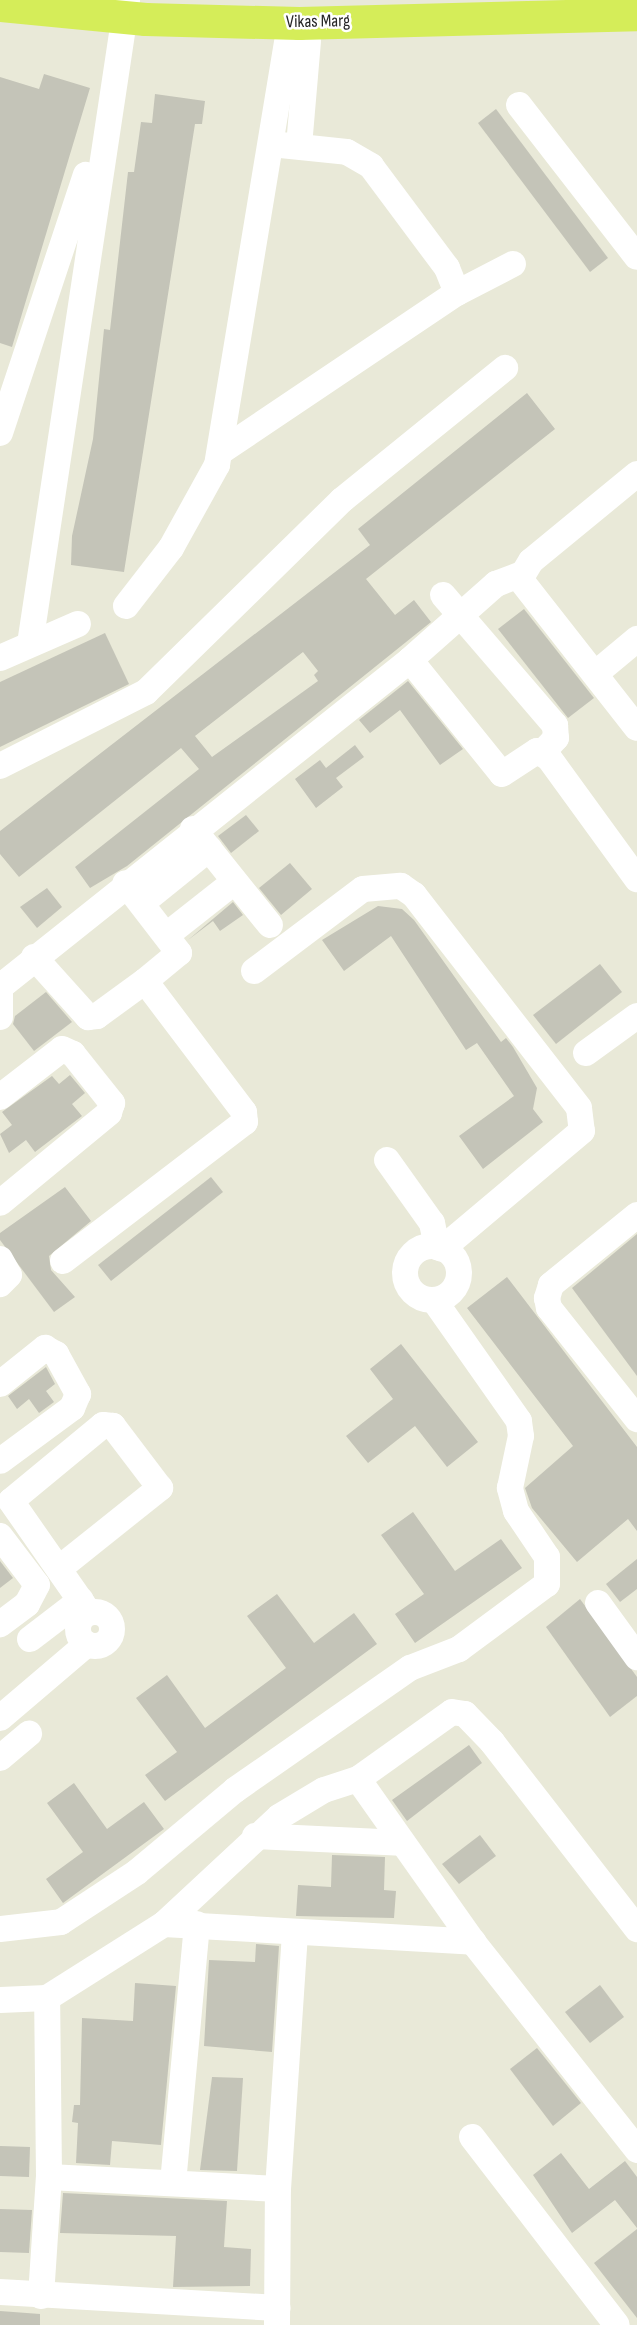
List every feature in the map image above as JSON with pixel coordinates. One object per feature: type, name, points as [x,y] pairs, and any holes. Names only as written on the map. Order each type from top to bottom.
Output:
[{"type":"main road","name":"Vikas Marg","points":[[0,5],[296,35],[637,35]]},
{"type":"main road","name":"Vikas Marg","points":[[296,35],[637,14]]},
{"type":"main road","name":"Vikas Marg","points":[[0,24],[124,17]]},
{"type":"street","points":[[30,644],[106,118],[124,17]]},
{"type":"street","points":[[126,606],[190,518],[220,452],[271,144],[296,35]]},
{"type":"street","points":[[296,35],[299,146]]},
{"type":"street","points":[[519,105],[637,257]]},
{"type":"street","points":[[0,433],[106,118]]},
{"type":"street","points":[[271,144],[347,152],[371,166],[447,268],[457,293]]},
{"type":"street","points":[[220,452],[457,293],[513,264]]},
{"type":"street","points":[[0,766],[146,692],[342,500],[505,368]]},
{"type":"street","points":[[0,1017],[0,988],[34,957],[193,829],[410,660],[496,584],[520,575],[637,474]]},
{"type":"street","points":[[520,575],[526,591],[637,728]]},
{"type":"street","points":[[410,660],[502,774],[543,752],[556,738],[555,725],[443,595]]},
{"type":"street","points":[[0,658],[78,624]]},
{"type":"street","points":[[595,674],[637,639]]},
{"type":"street","points":[[543,752],[637,879]]},
{"type":"street","points":[[193,829],[270,925]]},
{"type":"street","points":[[143,902],[209,849]]},
{"type":"street","points":[[168,934],[234,882]]},
{"type":"street","points":[[34,957],[88,1017],[97,1016],[145,981],[179,953],[168,934],[125,883]]},
{"type":"street","points":[[0,1929],[61,1922],[137,1872],[177,1833],[264,1769],[417,1663],[459,1649],[546,1584],[547,1557],[516,1511],[510,1488],[522,1436],[519,1421],[434,1300],[410,1289],[405,1271],[412,1255],[436,1247],[582,1131],[579,1108],[414,895],[400,886],[363,889],[254,972]]},
{"type":"street","points":[[63,1261],[245,1122],[145,981]]},
{"type":"street","points":[[586,1053],[637,1016]]},
{"type":"street","points":[[0,1097],[62,1049],[73,1054],[112,1103],[109,1113],[0,1203]]},
{"type":"street","points":[[383,1163],[436,1247],[456,1263],[458,1279],[449,1294],[434,1300]]},
{"type":"street","points":[[637,1215],[551,1285],[547,1298],[549,1308],[637,1419]]},
{"type":"street","points":[[0,1259],[9,1275],[0,1284]]},
{"type":"street","points":[[0,1384],[45,1348],[56,1354],[78,1394],[72,1408],[0,1461]]},
{"type":"street","points":[[0,1742],[17,1726],[87,1644],[103,1644],[112,1631],[105,1616],[85,1606],[11,1499],[108,1424],[160,1488],[60,1567]]},
{"type":"street","points":[[0,1536],[38,1585],[27,1604],[0,1624]]},
{"type":"street","points":[[598,1602],[637,1657]]},
{"type":"street","points":[[30,1639],[85,1606]]},
{"type":"street","points":[[0,2000],[47,1998],[164,1924],[255,1836],[306,1799],[358,1779],[452,1712],[465,1714],[637,1929]]},
{"type":"street","points":[[0,1758],[17,1726]]},
{"type":"street","points":[[358,1779],[473,1942],[637,2150]]},
{"type":"street","points":[[255,1836],[401,1843]]},
{"type":"street","points":[[164,1924],[197,1924],[295,1934],[473,1942]]},
{"type":"street","points":[[173,2183],[197,1924]]},
{"type":"street","points":[[0,2292],[277,2316],[278,2189],[295,1934]]},
{"type":"street","points":[[41,2295],[49,2177],[47,1998]]},
{"type":"street","points":[[472,2137],[617,2325]]},
{"type":"street","points":[[49,2177],[278,2189]]},
{"type":"building","points":[[44,74],[90,88],[12,347],[0,343],[0,77],[39,89]]},
{"type":"building","points":[[155,94],[205,101],[202,124],[195,124],[124,572],[71,565],[72,536],[93,439],[104,329],[110,330],[128,172],[134,172],[141,122],[152,123]]},
{"type":"building","points":[[496,109],[608,258],[590,272],[478,123]]},
{"type":"building","points":[[527,393],[555,429],[366,579],[395,615],[414,600],[431,622],[127,866],[90,888],[75,867],[199,769],[181,748],[19,877],[0,854],[0,831],[370,545],[358,529]],"holes":[[[303,652],[318,671],[314,675],[318,681],[212,757],[195,736]]]},
{"type":"building","points":[[524,609],[594,698],[568,718],[498,629]]},
{"type":"building","points":[[105,633],[129,684],[0,747],[0,682]]},
{"type":"building","points":[[408,681],[463,749],[440,765],[400,710],[370,733],[359,720]]},
{"type":"building","points":[[355,745],[364,757],[336,778],[343,787],[316,808],[295,779],[320,760],[326,768]]},
{"type":"building","points":[[246,815],[259,831],[231,853],[218,836]]},
{"type":"building","points":[[290,863],[312,889],[281,915],[259,888]]},
{"type":"building","points":[[47,888],[62,907],[37,928],[20,907]]},
{"type":"building","points":[[233,902],[243,915],[220,931],[213,921],[188,940]]},
{"type":"building","points":[[378,906],[402,909],[414,920],[501,1042],[506,1038],[513,1047],[537,1088],[533,1109],[543,1122],[483,1169],[459,1136],[514,1096],[477,1043],[466,1050],[391,936],[344,971],[322,940]]},
{"type":"building","points":[[600,964],[622,992],[556,1044],[533,1015]]},
{"type":"building","points":[[46,992],[72,1022],[34,1051],[13,1024],[15,1016]]},
{"type":"building","points":[[70,1075],[85,1093],[72,1104],[82,1116],[35,1152],[26,1140],[9,1153],[0,1134],[12,1125],[2,1112],[52,1076],[59,1084]]},
{"type":"building","points":[[211,1177],[223,1192],[111,1281],[98,1265]]},
{"type":"building","points":[[65,1187],[91,1221],[49,1256],[51,1270],[75,1297],[54,1312],[0,1240],[0,1233]]},
{"type":"building","points":[[637,1234],[637,1376],[572,1288]]},
{"type":"building","points":[[507,1277],[637,1447],[637,1531],[628,1519],[577,1562],[532,1508],[525,1488],[573,1446],[467,1308]]},
{"type":"building","points":[[401,1344],[478,1442],[447,1467],[415,1426],[368,1463],[346,1436],[393,1399],[370,1369]]},
{"type":"building","points":[[46,1367],[55,1384],[46,1391],[54,1402],[39,1413],[29,1399],[17,1409],[8,1396]]},
{"type":"building","points":[[413,1512],[455,1571],[501,1539],[522,1568],[415,1643],[395,1614],[424,1594],[381,1535]]},
{"type":"building","points":[[637,1559],[637,1589],[620,1602],[606,1584]]},
{"type":"building","points":[[0,1561],[13,1578],[0,1588]]},
{"type":"building","points":[[277,1594],[314,1643],[354,1613],[377,1644],[165,1801],[145,1775],[177,1752],[136,1698],[167,1675],[205,1728],[286,1668],[247,1616]]},
{"type":"building","points":[[580,1599],[637,1677],[637,1696],[610,1717],[546,1627]]},
{"type":"building","points":[[469,1745],[482,1763],[407,1821],[392,1800]]},
{"type":"building","points":[[74,1783],[107,1829],[144,1802],[164,1829],[63,1903],[46,1879],[83,1852],[47,1803]]},
{"type":"building","points":[[480,1835],[496,1856],[459,1884],[442,1864]]},
{"type":"building","points":[[332,1855],[385,1857],[384,1890],[396,1891],[394,1918],[296,1916],[298,1885],[331,1887]]},
{"type":"building","points":[[256,1944],[279,1946],[272,2052],[204,2046],[209,1960],[255,1962]]},
{"type":"building","points":[[135,1983],[176,1986],[161,2145],[112,2141],[110,2165],[76,2163],[78,2123],[72,2122],[74,2105],[80,2105],[82,2018],[133,2021]]},
{"type":"building","points":[[600,1985],[624,2017],[590,2043],[565,2012]]},
{"type":"building","points":[[537,2048],[581,2103],[553,2126],[510,2069]]},
{"type":"building","points":[[212,2077],[243,2078],[237,2171],[200,2170]]},
{"type":"building","points":[[0,2146],[30,2147],[29,2177],[0,2176]]},
{"type":"building","points":[[561,2153],[589,2189],[625,2161],[637,2177],[637,2228],[615,2200],[572,2233],[533,2175]]},
{"type":"building","points":[[63,2193],[227,2201],[224,2247],[251,2249],[250,2286],[173,2287],[176,2236],[60,2233]]},
{"type":"building","points":[[0,2209],[32,2210],[29,2253],[0,2252]]},
{"type":"building","points":[[637,2229],[637,2318],[594,2263]]},
{"type":"building","points":[[0,2311],[40,2314],[40,2325],[0,2325]]}]
